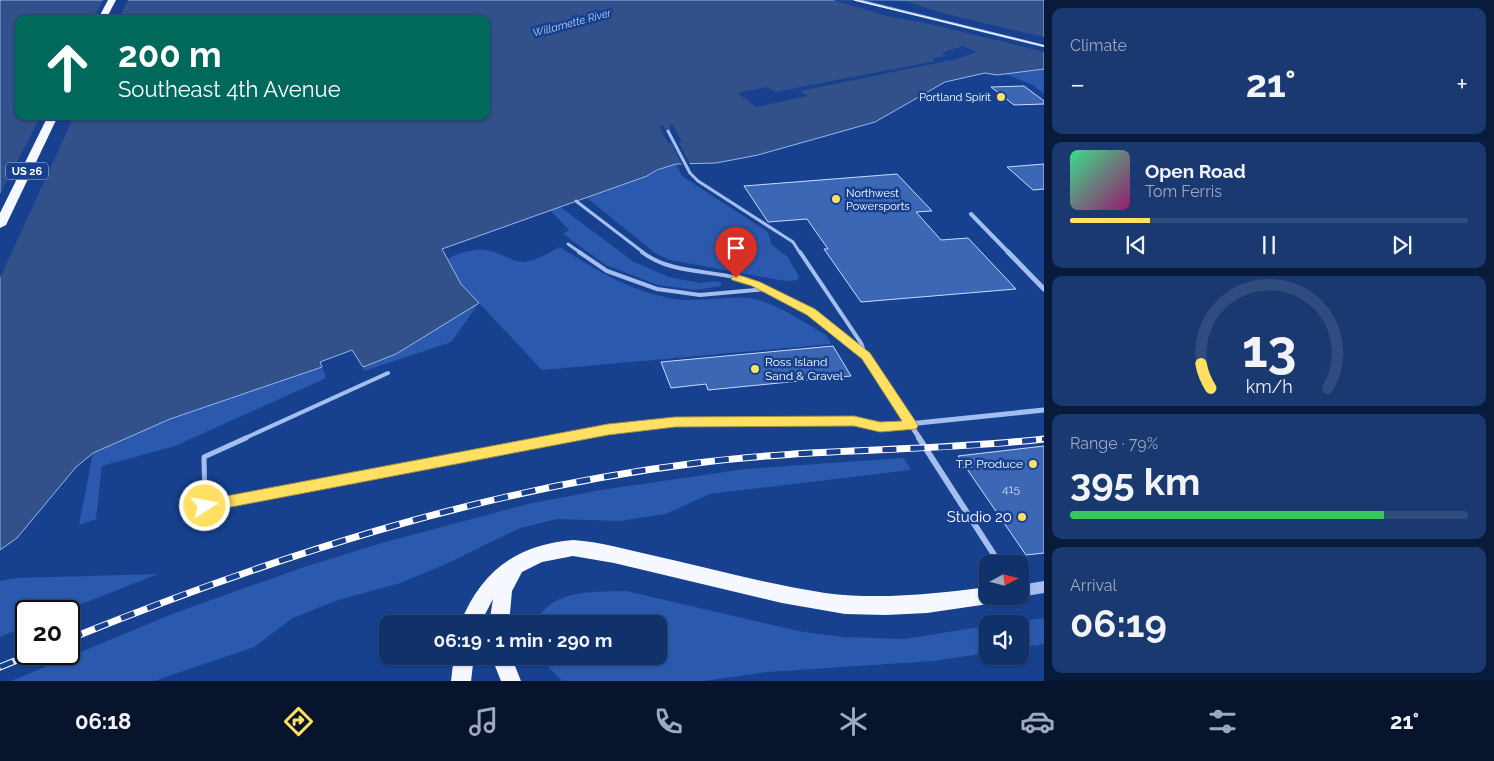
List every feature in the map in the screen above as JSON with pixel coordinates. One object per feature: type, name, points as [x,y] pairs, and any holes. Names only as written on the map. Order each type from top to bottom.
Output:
[{"type":"highway","points":[[104,15],[112,0]]},
{"type":"highway","name":"US 26","points":[[0,226],[51,120]]},
{"type":"highway","points":[[472,615],[484,592],[499,577],[515,566],[543,552],[572,548],[611,553],[826,602],[864,606],[905,606],[979,597]]},
{"type":"highway","points":[[500,615],[503,590],[515,566]]},
{"type":"highway","points":[[461,681],[463,665]]},
{"type":"highway","points":[[505,665],[511,681]]},
{"type":"street","points":[[970,214],[1044,289]]},
{"type":"street","points":[[837,335],[866,356],[994,555]]},
{"type":"street","points":[[880,427],[911,426],[1044,410]]},
{"type":"street","points":[[1029,590],[1044,587]]},
{"type":"lane","points":[[857,0],[1044,45]]},
{"type":"lane","points":[[863,0],[1044,45]]},
{"type":"lane","points":[[668,131],[690,173],[698,181],[793,242],[861,343],[866,356]]},
{"type":"lane","points":[[576,201],[650,258],[690,271],[736,278],[766,289],[811,312],[837,335]]},
{"type":"lane","points":[[568,244],[607,271],[657,290],[700,295],[766,289]]},
{"type":"lane","points":[[388,373],[204,458],[205,506],[608,429],[675,422],[854,421],[880,427]]},
{"type":"shaded area","points":[[1044,69],[1044,94],[1033,85],[1005,74]]},
{"type":"shaded area","points":[[676,164],[682,176],[768,232],[772,245],[788,257],[799,277],[797,280],[785,281],[670,260],[655,253],[586,197]]},
{"type":"shaded area","points":[[559,206],[634,262],[669,277],[701,283],[717,281],[721,283],[721,286],[696,290],[658,285],[606,265],[563,234],[569,230],[550,210]]},
{"type":"shaded area","points":[[560,247],[604,274],[651,294],[685,300],[737,298],[763,301],[782,309],[826,335],[831,344],[542,370],[479,303],[451,342],[364,371],[363,367],[396,354],[478,303],[461,284],[447,259],[465,252],[485,250],[516,261],[528,262]]},
{"type":"shaded area","points":[[322,367],[326,378],[175,446],[102,466],[96,519],[79,525],[93,453],[170,419]]},
{"type":"shaded area","points":[[904,458],[911,470],[710,494],[666,514],[619,521],[557,519],[520,528],[444,565],[400,583],[338,600],[293,618],[254,647],[154,681],[11,681],[49,665],[80,665],[80,652],[172,614],[301,568],[378,544],[528,504],[601,490],[745,469]]},
{"type":"shaded area","points":[[158,574],[80,605],[80,600],[15,600],[15,631],[0,637],[0,581],[17,578]]},
{"type":"shaded area","points":[[626,591],[803,632],[842,637],[904,639],[979,627],[979,654],[933,661],[768,672],[704,681],[562,681],[547,665],[667,665],[667,615],[541,615],[551,604],[562,598],[601,592]]},
{"type":"shaded area","points":[[1044,618],[1044,644],[1029,646],[1029,620]]},
{"type":"water","name":"Willamette River","points":[[0,0],[1044,0],[1044,69],[997,75],[985,73],[945,82],[875,122],[758,155],[716,163],[676,164],[442,249],[461,284],[479,303],[396,354],[363,367],[352,350],[320,362],[322,367],[170,419],[93,453],[76,467],[17,538],[0,550]]},
{"type":"pier","points":[[103,0],[128,0],[121,15],[95,15]]},
{"type":"pier","points":[[833,0],[905,1],[942,13],[1044,37],[1044,52],[930,24],[887,16]]},
{"type":"pier","points":[[962,46],[977,52],[957,59],[800,91],[808,96],[756,107],[738,93],[767,87],[775,92],[935,61],[932,58],[946,56],[942,53]]},
{"type":"pier","points":[[39,120],[72,120],[0,278],[0,194]]},
{"type":"pier","points":[[669,125],[673,125],[682,142],[679,143],[691,166],[683,167],[671,143],[668,143],[659,126],[663,126],[666,131],[671,131]]},
{"type":"building","points":[[1024,86],[1044,101],[1044,104],[1014,105],[991,87]]},
{"type":"building","points":[[1044,164],[1044,189],[1033,190],[1007,167]]},
{"type":"building","points":[[897,174],[932,211],[916,212],[941,240],[968,238],[1016,289],[861,302],[824,249],[828,249],[807,219],[768,222],[744,186]]},
{"type":"building","name":"Ross Island Sand & Gravel","points":[[833,346],[851,376],[708,390],[706,384],[671,388],[661,362]]},
{"type":"building","points":[[1044,446],[1044,553],[1026,555],[958,456]]},
{"type":"tram line","points":[[854,0],[1044,46]]},
{"type":"railway","points":[[80,635],[300,554],[378,530],[536,490],[616,475],[740,458],[958,446],[1044,439],[1042,439]]},
{"type":"railway","points":[[0,667],[15,661]]},
{"type":"place","name":"Portland Spirit","points":[[1001,97]]},
{"type":"place","name":"Northwest Powersports","points":[[836,199]]},
{"type":"place","name":"Ross Island Sand & Gravel","points":[[755,369]]},
{"type":"place","name":"T.P. Produce","points":[[1033,464]]},
{"type":"place","name":"Studio 20","points":[[1022,517]]},
{"type":"route","points":[[205,506],[608,429],[675,422],[854,421],[880,427],[911,426],[866,356],[837,335],[811,312],[756,284],[736,278]]}]
